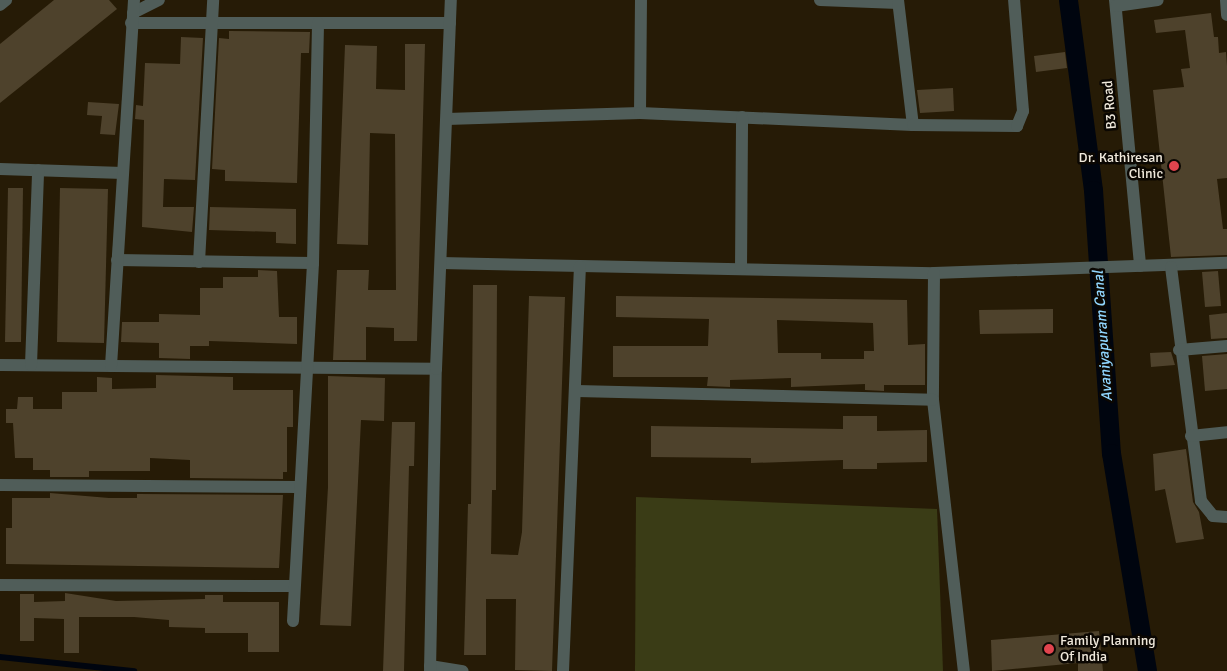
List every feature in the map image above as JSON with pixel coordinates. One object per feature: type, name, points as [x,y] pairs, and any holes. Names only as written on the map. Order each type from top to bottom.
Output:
[{"type":"street","points":[[0,5],[6,0]]},
{"type":"street","points":[[133,12],[159,0]]},
{"type":"street","points":[[199,262],[213,0]]},
{"type":"street","points":[[451,0],[436,369],[430,669],[462,671]]},
{"type":"street","points":[[640,113],[641,0]]},
{"type":"street","points":[[820,0],[898,1],[913,126]]},
{"type":"street","points":[[447,118],[640,113],[913,126],[1004,128],[1021,124],[1023,111],[1014,0]]},
{"type":"street","points":[[1115,3],[1158,0]]},
{"type":"street","points":[[1226,0],[1227,15]]},
{"type":"street","name":"B3 Road","points":[[1115,3],[1140,266]]},
{"type":"street","points":[[133,12],[212,23],[450,24]]},
{"type":"street","points":[[111,366],[133,12]]},
{"type":"street","points":[[293,621],[313,263],[318,23]]},
{"type":"street","points":[[741,269],[742,117]]},
{"type":"street","points":[[0,169],[123,173]]},
{"type":"street","points":[[31,365],[38,170]]},
{"type":"street","points":[[118,260],[313,263]]},
{"type":"street","points":[[441,263],[934,273],[1140,266],[1171,267],[1227,263]]},
{"type":"street","points":[[563,671],[577,392],[580,266]]},
{"type":"street","points":[[1171,267],[1179,350],[1201,501],[1213,516],[1227,517]]},
{"type":"street","points":[[934,273],[933,400],[964,671]]},
{"type":"street","points":[[1179,350],[1227,346]]},
{"type":"street","points":[[0,365],[436,369]]},
{"type":"street","points":[[577,392],[933,400]]},
{"type":"street","points":[[1191,436],[1227,432]]},
{"type":"street","points":[[0,485],[300,487]]},
{"type":"street","points":[[0,585],[294,586]]},
{"type":"green space","points":[[636,497],[937,509],[943,671],[635,671]]},
{"type":"building","points":[[54,0],[109,0],[117,9],[0,103],[0,44]]},
{"type":"building","points":[[1211,13],[1214,37],[1218,37],[1219,53],[1226,52],[1227,66],[1227,178],[1217,179],[1223,229],[1227,229],[1227,255],[1171,257],[1153,90],[1184,87],[1181,69],[1190,68],[1185,30],[1156,33],[1154,20]]},
{"type":"building","points":[[229,31],[310,32],[309,53],[301,53],[297,183],[225,181],[225,170],[212,169],[219,38],[229,39]]},
{"type":"building","points":[[181,37],[203,38],[195,180],[164,179],[163,207],[194,207],[192,232],[142,227],[144,120],[135,119],[136,105],[143,106],[145,63],[180,64]]},
{"type":"building","points":[[405,44],[425,44],[417,341],[394,341],[394,328],[366,327],[366,360],[333,360],[337,270],[369,270],[368,290],[396,290],[395,134],[370,133],[368,245],[337,244],[345,45],[377,46],[376,89],[405,90]]},
{"type":"building","points":[[1065,52],[1067,68],[1036,72],[1034,56]]},
{"type":"building","points":[[953,88],[954,111],[920,113],[917,90]]},
{"type":"building","points":[[88,102],[119,104],[115,135],[100,134],[102,116],[87,115]]},
{"type":"building","points":[[8,188],[23,188],[21,342],[5,342]]},
{"type":"building","points":[[60,188],[108,189],[104,343],[57,342]]},
{"type":"building","points":[[210,207],[296,209],[296,244],[276,243],[276,232],[209,230]]},
{"type":"building","points":[[258,270],[277,271],[279,317],[297,317],[297,344],[209,341],[209,346],[190,346],[190,359],[159,358],[159,343],[121,342],[122,322],[159,322],[159,314],[200,315],[200,288],[223,288],[223,277],[258,277]]},
{"type":"building","points":[[1218,271],[1221,306],[1205,307],[1202,272]]},
{"type":"building","points":[[473,285],[497,285],[496,490],[492,490],[491,554],[518,555],[522,532],[529,296],[565,297],[552,671],[515,670],[516,599],[486,599],[486,655],[464,655],[468,504],[471,504]]},
{"type":"building","points":[[616,296],[907,300],[908,345],[925,344],[925,385],[884,385],[884,391],[865,390],[865,384],[791,387],[791,378],[730,380],[730,387],[707,386],[708,377],[613,377],[613,346],[708,346],[709,319],[616,317]],"holes":[[[777,320],[873,323],[874,351],[864,351],[864,359],[821,359],[821,353],[778,353]]]},
{"type":"building","points":[[1053,309],[1053,333],[980,334],[979,310]]},
{"type":"building","points":[[1227,313],[1227,338],[1211,339],[1209,315]]},
{"type":"building","points":[[1171,352],[1175,365],[1151,367],[1150,353]]},
{"type":"building","points":[[1227,354],[1227,389],[1205,391],[1202,356]]},
{"type":"building","points":[[156,375],[233,377],[233,390],[293,390],[293,427],[287,427],[287,472],[283,472],[283,479],[190,478],[190,460],[150,458],[150,471],[89,471],[89,477],[50,477],[50,470],[33,470],[33,458],[15,458],[13,423],[6,423],[6,409],[17,409],[18,397],[33,397],[33,409],[62,409],[62,392],[97,392],[97,377],[112,378],[112,389],[156,388]]},
{"type":"building","points":[[328,376],[385,378],[384,421],[361,420],[351,626],[320,625],[328,487]]},
{"type":"building","points":[[843,416],[877,416],[877,431],[927,430],[927,462],[877,463],[877,469],[843,469],[843,460],[751,463],[751,458],[651,457],[651,426],[843,429]]},
{"type":"building","points":[[392,422],[415,422],[414,466],[409,466],[404,671],[383,671]]},
{"type":"building","points":[[1186,449],[1193,502],[1199,512],[1204,539],[1176,543],[1165,489],[1155,491],[1153,454]]},
{"type":"building","points":[[50,493],[109,498],[137,498],[137,494],[283,495],[279,568],[6,564],[6,528],[12,528],[12,498],[50,498]]},
{"type":"building","points":[[65,593],[116,601],[205,599],[205,595],[223,595],[223,602],[279,602],[279,652],[248,652],[248,633],[205,633],[205,628],[169,627],[169,620],[134,617],[79,617],[79,653],[64,653],[64,619],[34,618],[34,641],[20,641],[20,594],[34,594],[34,602],[65,601]]},
{"type":"building","points":[[1099,631],[1103,671],[1078,671],[1078,663],[992,671],[991,640]]},
{"type":"waterway","name":"Avaniyapuram Canal","points":[[1068,0],[1093,190],[1111,453],[1147,671]]},
{"type":"waterway","points":[[0,657],[134,671]]},
{"type":"place","name":"Dr. Kathiresan Clinic","points":[[1174,166]]},
{"type":"place","name":"Family Planning Of India","points":[[1049,649]]}]
